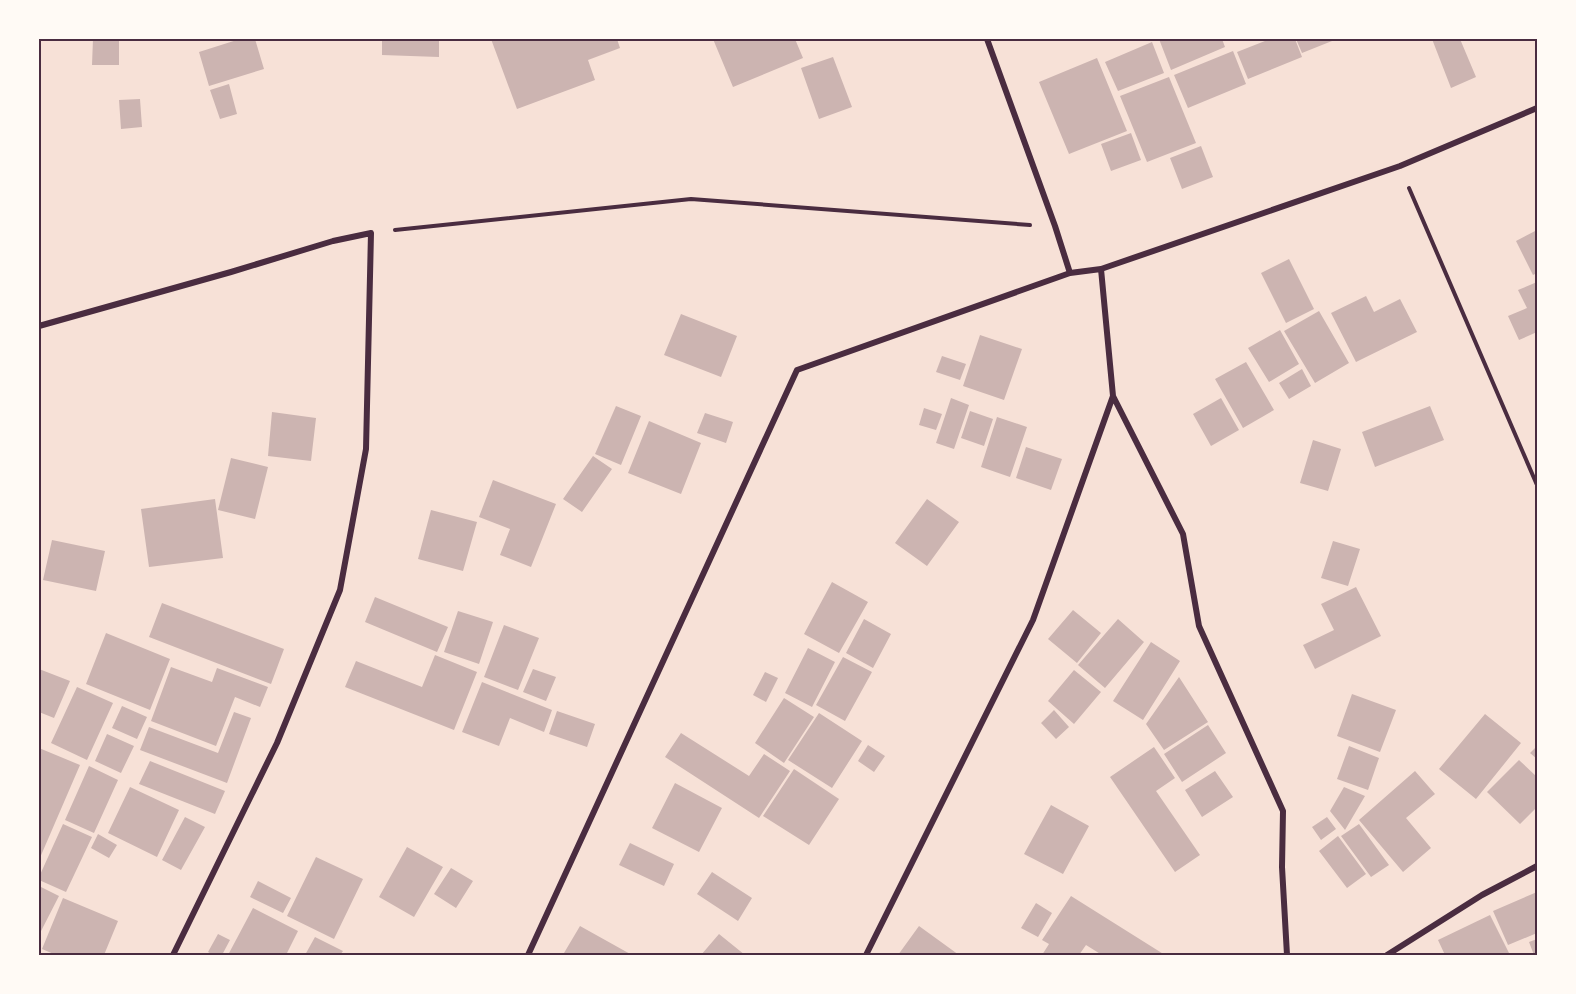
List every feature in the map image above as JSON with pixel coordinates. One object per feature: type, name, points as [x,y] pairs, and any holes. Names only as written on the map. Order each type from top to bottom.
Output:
[{"type":"street","points":[[987,39],[1070,273]]},
{"type":"street","points":[[528,955],[797,370],[1070,273],[1101,269],[1400,166],[1537,108]]},
{"type":"street","points":[[39,326],[333,241],[371,233],[366,449],[340,590],[277,743],[173,955]]},
{"type":"street","points":[[1101,269],[1113,396],[1183,534],[1199,626],[1283,811],[1282,867],[1287,955]]},
{"type":"street","points":[[866,955],[1034,620],[1113,396]]},
{"type":"street","points":[[1387,955],[1482,895],[1537,866]]},
{"type":"path","points":[[1400,166],[1537,485]]},
{"type":"path","points":[[371,233],[691,199],[1055,226]]},
{"type":"building","points":[[93,39],[119,39],[119,65],[92,65]]},
{"type":"building","points":[[240,39],[255,39],[264,69],[209,86],[199,52]]},
{"type":"building","points":[[382,39],[439,39],[439,57],[382,55]]},
{"type":"building","points":[[491,39],[617,39],[620,48],[588,60],[595,80],[517,109]]},
{"type":"building","points":[[713,39],[795,39],[803,58],[733,87]]},
{"type":"building","points":[[1159,39],[1222,39],[1225,47],[1171,70]]},
{"type":"building","points":[[1270,39],[1295,39],[1302,57],[1248,79],[1237,52]]},
{"type":"building","points":[[1296,39],[1337,39],[1302,53]]},
{"type":"building","points":[[1432,39],[1460,39],[1476,77],[1451,88]]},
{"type":"building","points":[[1152,42],[1164,73],[1118,91],[1105,62]]},
{"type":"building","points":[[1233,51],[1246,84],[1188,108],[1174,75]]},
{"type":"building","points":[[833,57],[852,107],[819,119],[801,68]]},
{"type":"building","points":[[1097,58],[1127,131],[1069,154],[1039,82]]},
{"type":"building","points":[[1169,77],[1196,143],[1147,162],[1120,96]]},
{"type":"building","points":[[229,84],[237,114],[220,119],[210,90]]},
{"type":"building","points":[[140,99],[142,127],[121,129],[119,100]]},
{"type":"building","points":[[1131,133],[1141,160],[1111,171],[1101,144]]},
{"type":"building","points":[[1201,146],[1213,177],[1182,189],[1170,158]]},
{"type":"building","points":[[1537,230],[1537,273],[1533,275],[1516,241]]},
{"type":"building","points":[[1289,259],[1314,309],[1286,323],[1261,273]]},
{"type":"building","points":[[1537,282],[1537,332],[1519,340],[1508,316],[1527,308],[1518,290]]},
{"type":"building","points":[[1366,296],[1374,312],[1400,299],[1417,332],[1356,362],[1331,313]]},
{"type":"building","points":[[1319,311],[1349,363],[1315,383],[1284,331]]},
{"type":"building","points":[[681,314],[737,336],[721,377],[664,355]]},
{"type":"building","points":[[1280,330],[1299,364],[1269,382],[1248,348]]},
{"type":"building","points":[[980,335],[1022,349],[1004,400],[963,386]]},
{"type":"building","points":[[942,356],[966,364],[960,380],[936,372]]},
{"type":"building","points":[[1246,362],[1274,410],[1243,428],[1215,379]]},
{"type":"building","points":[[1302,369],[1311,386],[1289,399],[1279,383]]},
{"type":"building","points":[[951,398],[969,405],[954,449],[936,443]]},
{"type":"building","points":[[1221,398],[1239,430],[1211,446],[1193,414]]},
{"type":"building","points":[[616,406],[641,416],[621,465],[595,454]]},
{"type":"building","points":[[1430,406],[1444,440],[1375,467],[1362,432]]},
{"type":"building","points":[[924,408],[942,414],[936,430],[919,425]]},
{"type":"building","points":[[970,411],[993,419],[984,446],[961,438]]},
{"type":"building","points":[[272,412],[316,418],[311,461],[268,456]]},
{"type":"building","points":[[705,413],[733,422],[726,443],[697,433]]},
{"type":"building","points":[[997,417],[1027,427],[1010,477],[981,467]]},
{"type":"building","points":[[649,421],[701,443],[681,494],[628,473]]},
{"type":"building","points":[[1313,440],[1341,449],[1328,491],[1300,483]]},
{"type":"building","points":[[1026,447],[1062,459],[1051,490],[1016,478]]},
{"type":"building","points":[[593,456],[612,469],[582,512],[563,499]]},
{"type":"building","points":[[231,458],[268,467],[255,519],[218,510]]},
{"type":"building","points":[[493,480],[556,504],[531,567],[500,555],[510,529],[479,517]]},
{"type":"building","points":[[215,499],[223,558],[149,567],[141,509]]},
{"type":"building","points":[[927,499],[959,522],[927,566],[895,543]]},
{"type":"building","points":[[431,510],[477,522],[463,571],[418,559]]},
{"type":"building","points":[[52,540],[105,551],[96,591],[43,580]]},
{"type":"building","points":[[1333,541],[1360,549],[1348,586],[1321,578]]},
{"type":"building","points":[[832,582],[868,602],[839,653],[804,634]]},
{"type":"building","points":[[1356,587],[1381,636],[1315,669],[1303,645],[1334,630],[1321,604]]},
{"type":"building","points":[[375,597],[448,627],[437,652],[365,622]]},
{"type":"building","points":[[162,603],[284,649],[271,684],[149,637]]},
{"type":"building","points":[[1073,610],[1101,633],[1077,663],[1048,639]]},
{"type":"building","points":[[458,611],[493,622],[479,664],[444,652]]},
{"type":"building","points":[[864,619],[891,634],[873,668],[846,653]]},
{"type":"building","points":[[1118,619],[1144,642],[1105,688],[1078,665]]},
{"type":"building","points":[[504,625],[539,638],[518,690],[484,677]]},
{"type":"building","points":[[106,633],[170,659],[150,710],[86,684]]},
{"type":"building","points":[[1151,642],[1180,661],[1143,720],[1113,701]]},
{"type":"building","points":[[808,648],[835,662],[812,707],[785,693]]},
{"type":"building","points":[[435,655],[477,672],[454,730],[345,687],[356,661],[422,687]]},
{"type":"building","points":[[843,657],[872,672],[845,721],[816,705]]},
{"type":"building","points":[[171,667],[212,682],[217,668],[268,687],[260,707],[235,697],[216,746],[151,721]]},
{"type":"building","points":[[39,669],[70,681],[54,718],[39,712]]},
{"type":"building","points":[[533,669],[556,677],[546,701],[523,692]]},
{"type":"building","points":[[1074,670],[1101,692],[1074,724],[1048,701]]},
{"type":"building","points":[[765,672],[778,678],[766,702],[753,695]]},
{"type":"building","points":[[1179,677],[1208,722],[1164,750],[1146,724]]},
{"type":"building","points":[[482,682],[552,710],[544,732],[510,718],[499,746],[462,732]]},
{"type":"building","points":[[77,687],[113,703],[87,760],[51,743]]},
{"type":"building","points":[[1352,694],[1396,710],[1380,752],[1337,736]]},
{"type":"building","points":[[784,698],[814,717],[784,763],[755,743]]},
{"type":"building","points":[[122,706],[147,717],[137,739],[112,728]]},
{"type":"building","points":[[1054,710],[1069,727],[1056,739],[1041,723]]},
{"type":"building","points":[[557,711],[595,724],[587,747],[549,734]]},
{"type":"building","points":[[234,712],[251,718],[227,783],[140,750],[149,727],[218,753]]},
{"type":"building","points":[[819,713],[862,741],[832,788],[788,760]]},
{"type":"building","points":[[1485,714],[1521,743],[1476,799],[1439,769]]},
{"type":"building","points":[[1208,725],[1226,753],[1182,782],[1164,754]]},
{"type":"building","points":[[681,733],[749,776],[764,754],[790,771],[759,818],[665,757]]},
{"type":"building","points":[[107,734],[134,746],[121,773],[95,761]]},
{"type":"building","points":[[868,745],[885,756],[874,772],[858,761]]},
{"type":"building","points":[[1349,746],[1379,758],[1368,790],[1337,779]]},
{"type":"building","points":[[1537,746],[1537,759],[1530,753]]},
{"type":"building","points":[[1154,747],[1175,778],[1156,791],[1200,855],[1175,872],[1110,777]]},
{"type":"building","points":[[39,748],[80,765],[39,860]]},
{"type":"building","points":[[1519,760],[1537,777],[1537,807],[1520,824],[1487,792]]},
{"type":"building","points":[[150,761],[225,791],[215,814],[139,784]]},
{"type":"building","points":[[89,766],[118,780],[94,833],[65,820]]},
{"type":"building","points":[[794,769],[839,799],[809,845],[763,816]]},
{"type":"building","points":[[1215,771],[1233,797],[1202,817],[1185,790]]},
{"type":"building","points":[[1415,771],[1435,794],[1406,818],[1431,848],[1403,872],[1359,820]]},
{"type":"building","points":[[675,783],[722,808],[699,852],[652,828]]},
{"type":"building","points":[[130,787],[179,810],[157,857],[108,833]]},
{"type":"building","points":[[1344,787],[1365,796],[1345,830],[1330,811]]},
{"type":"building","points":[[1051,805],[1089,826],[1063,874],[1024,854]]},
{"type":"building","points":[[185,817],[205,827],[181,870],[162,860]]},
{"type":"building","points":[[1327,817],[1336,829],[1321,840],[1312,827]]},
{"type":"building","points":[[63,824],[92,837],[66,892],[39,880]]},
{"type":"building","points":[[1359,824],[1389,865],[1371,877],[1341,836]]},
{"type":"building","points":[[98,834],[117,845],[109,858],[91,848]]},
{"type":"building","points":[[1338,836],[1366,874],[1347,888],[1319,851]]},
{"type":"building","points":[[630,843],[674,864],[664,886],[619,865]]},
{"type":"building","points":[[407,847],[443,867],[414,917],[379,897]]},
{"type":"building","points":[[316,857],[363,879],[334,939],[287,916]]},
{"type":"building","points":[[451,868],[473,881],[456,908],[434,894]]},
{"type":"building","points":[[712,872],[752,898],[738,921],[697,894]]},
{"type":"building","points":[[258,881],[291,898],[283,913],[250,897]]},
{"type":"building","points":[[39,886],[59,896],[39,935]]},
{"type":"building","points":[[1537,892],[1537,933],[1508,945],[1493,911]]},
{"type":"building","points":[[1071,896],[1165,955],[1102,955],[1086,945],[1079,955],[1042,955],[1049,944],[1042,940]]},
{"type":"building","points":[[63,898],[118,921],[104,955],[56,955],[42,949]]},
{"type":"building","points":[[1036,903],[1052,913],[1038,937],[1021,928]]},
{"type":"building","points":[[253,908],[298,931],[286,955],[228,955]]},
{"type":"building","points":[[1490,915],[1510,955],[1445,955],[1438,940]]},
{"type":"building","points":[[580,926],[632,955],[568,955],[564,953]]},
{"type":"building","points":[[919,926],[959,955],[898,955]]},
{"type":"building","points":[[218,934],[230,940],[222,955],[213,955],[208,952]]},
{"type":"building","points":[[719,934],[745,955],[701,955]]},
{"type":"building","points":[[315,937],[343,951],[340,955],[305,955]]},
{"type":"building","points":[[1537,939],[1537,955],[1534,955],[1529,942]]}]
